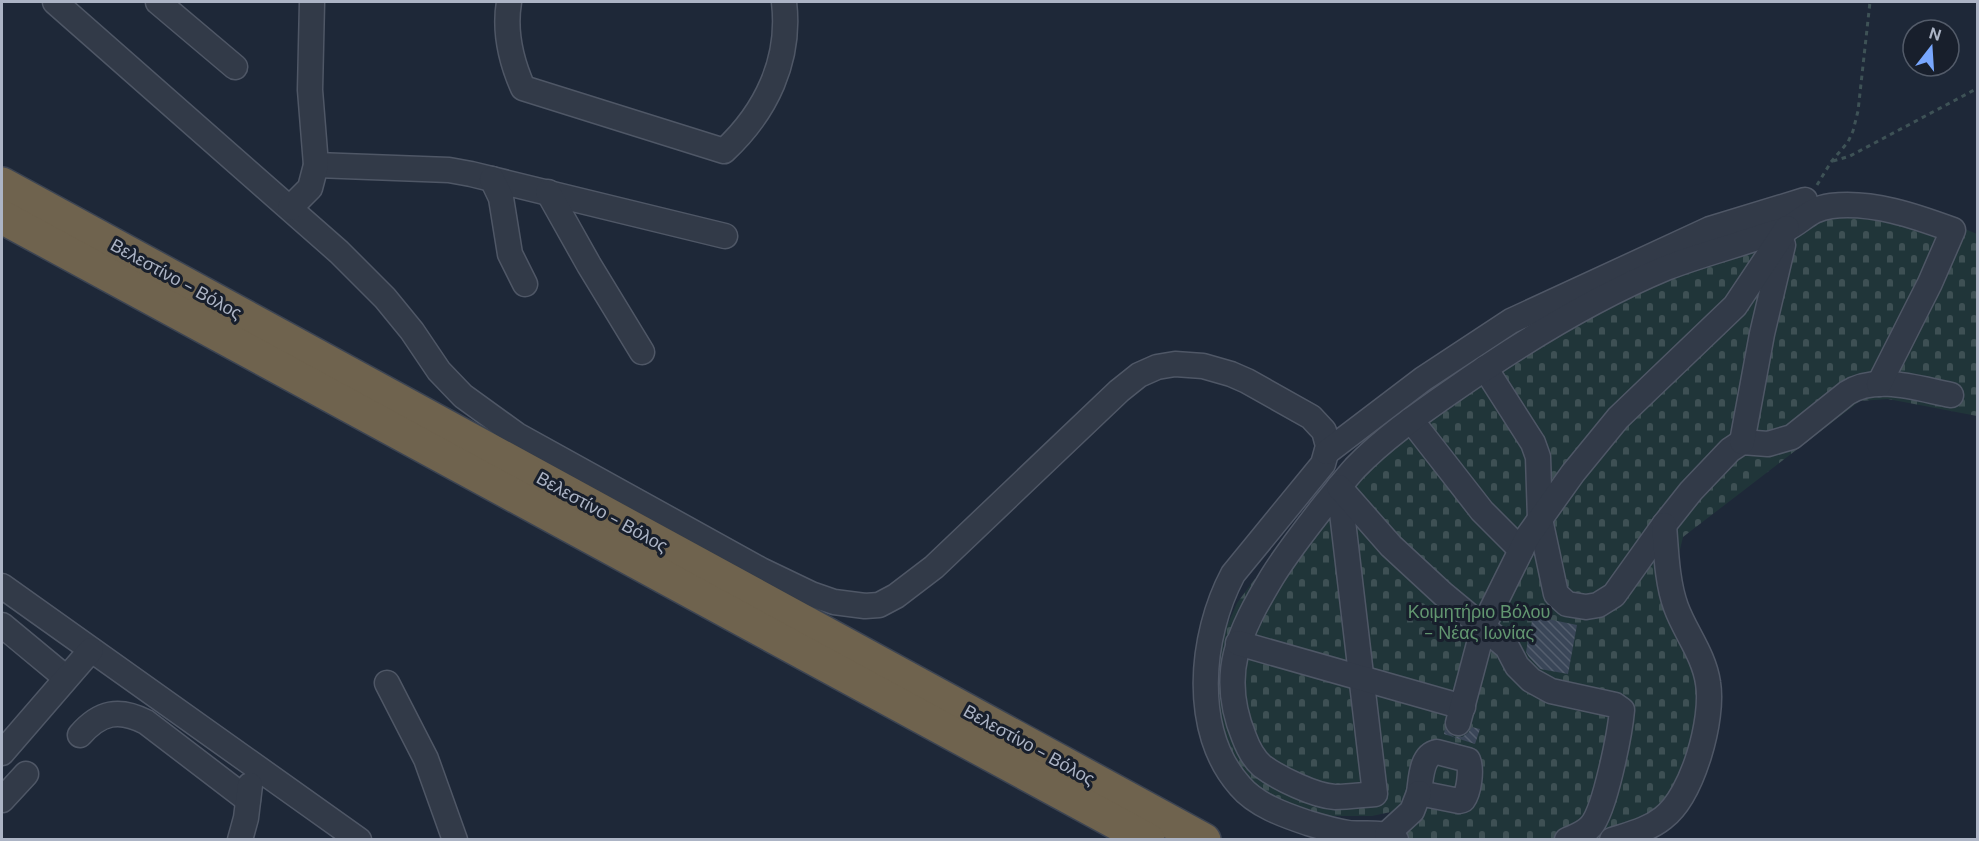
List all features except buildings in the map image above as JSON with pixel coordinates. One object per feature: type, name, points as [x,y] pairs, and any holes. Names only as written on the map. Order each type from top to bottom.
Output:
[{"type":"highway","name":"Βελεστίνο - Βόλος","points":[[2,184],[1204,840]]},
{"type":"highway","name":"Βελεστίνο - Βόλος","points":[[2,217],[1148,840]]},
{"type":"highway","points":[[2,229],[123,284]]},
{"type":"street","points":[[55,2],[339,252],[385,298],[412,331],[439,371],[463,396],[492,419],[516,435],[761,570],[811,594],[834,602],[865,606],[879,605],[914,584],[1000,507],[1119,391],[1139,375],[1157,367],[1174,364],[1203,366],[1231,374],[1316,421],[1324,431],[1327,440],[1328,452],[1323,464],[1233,574],[1224,591],[1210,641],[1206,686],[1207,706],[1211,729],[1221,756],[1239,786],[1259,802],[1287,815],[1334,830],[1364,834],[1392,837],[1412,811],[1419,793],[1425,760],[1428,755],[1437,752],[1456,730],[1484,626],[1528,536],[1573,473],[1618,418],[1735,306],[1787,228]]},
{"type":"street","points":[[158,2],[236,67]]},
{"type":"street","points":[[290,208],[310,188],[316,165],[310,90],[312,2]]},
{"type":"street","points":[[509,2],[508,39],[516,73],[524,88],[724,151],[751,122],[771,88],[783,50],[784,2]]},
{"type":"street","points":[[316,165],[448,170],[725,236]]},
{"type":"street","points":[[492,179],[501,198],[510,254],[525,284]]},
{"type":"street","points":[[548,192],[642,352]]},
{"type":"street","points":[[1328,452],[1423,379],[1511,321],[1710,229],[1805,200]]},
{"type":"street","points":[[1339,487],[1375,794],[1333,797],[1312,791],[1278,776],[1261,765],[1250,751],[1239,725],[1232,692],[1233,664],[1238,643],[1248,619],[1281,562],[1339,487],[1362,462],[1411,420],[1542,330],[1637,282],[1668,268],[1787,228],[1810,212],[1828,207],[1858,204],[1920,218],[1953,230],[1930,283],[1879,384]]},
{"type":"street","points":[[1742,442],[1762,334],[1787,228]]},
{"type":"street","points":[[1485,368],[1526,431],[1538,457],[1540,519],[1556,594],[1561,600],[1574,606],[1598,605],[1614,595],[1691,491],[1730,450],[1742,442],[1768,444],[1792,437],[1857,387],[1879,384],[1951,394]]},
{"type":"street","points":[[1411,420],[1482,511],[1521,550]]},
{"type":"street","points":[[1339,487],[1390,546],[1443,594],[1507,646],[1517,666],[1531,680],[1551,691],[1615,705],[1622,710],[1603,800],[1592,825],[1580,835],[1567,840]]},
{"type":"street","points":[[1612,840],[1638,832],[1664,818],[1683,796],[1696,767],[1705,731],[1709,683],[1676,609],[1671,591],[1664,525]]},
{"type":"street","points":[[2,586],[358,840]]},
{"type":"street","points":[[2,625],[66,678]]},
{"type":"street","points":[[1238,643],[1361,677],[1456,730],[1465,758],[1469,763],[1465,798],[1459,801],[1419,793]]},
{"type":"street","points":[[2,753],[91,650]]},
{"type":"street","points":[[387,683],[426,759],[453,828],[455,840]]},
{"type":"street","points":[[80,735],[100,718],[120,713],[131,714],[146,722],[248,800]]},
{"type":"street","points":[[240,840],[248,800],[249,762]]},
{"type":"street","points":[[2,800],[26,774]]},
{"type":"path","points":[[1805,200],[1848,142],[1858,111],[1870,2]]},
{"type":"path","points":[[1831,162],[1850,156],[1977,88]]},
{"type":"green space","name":"Κοιμητήριο Βόλου - Νέας Ιωνίας","points":[[1806,207],[1941,219],[1977,234],[1977,416],[1888,399],[1860,401],[1683,537],[1676,566],[1711,755],[1641,839],[1404,840],[1400,810],[1372,816],[1324,816],[1298,812],[1244,780],[1225,745],[1216,709],[1220,642],[1237,603],[1269,560],[1422,398]]}]
